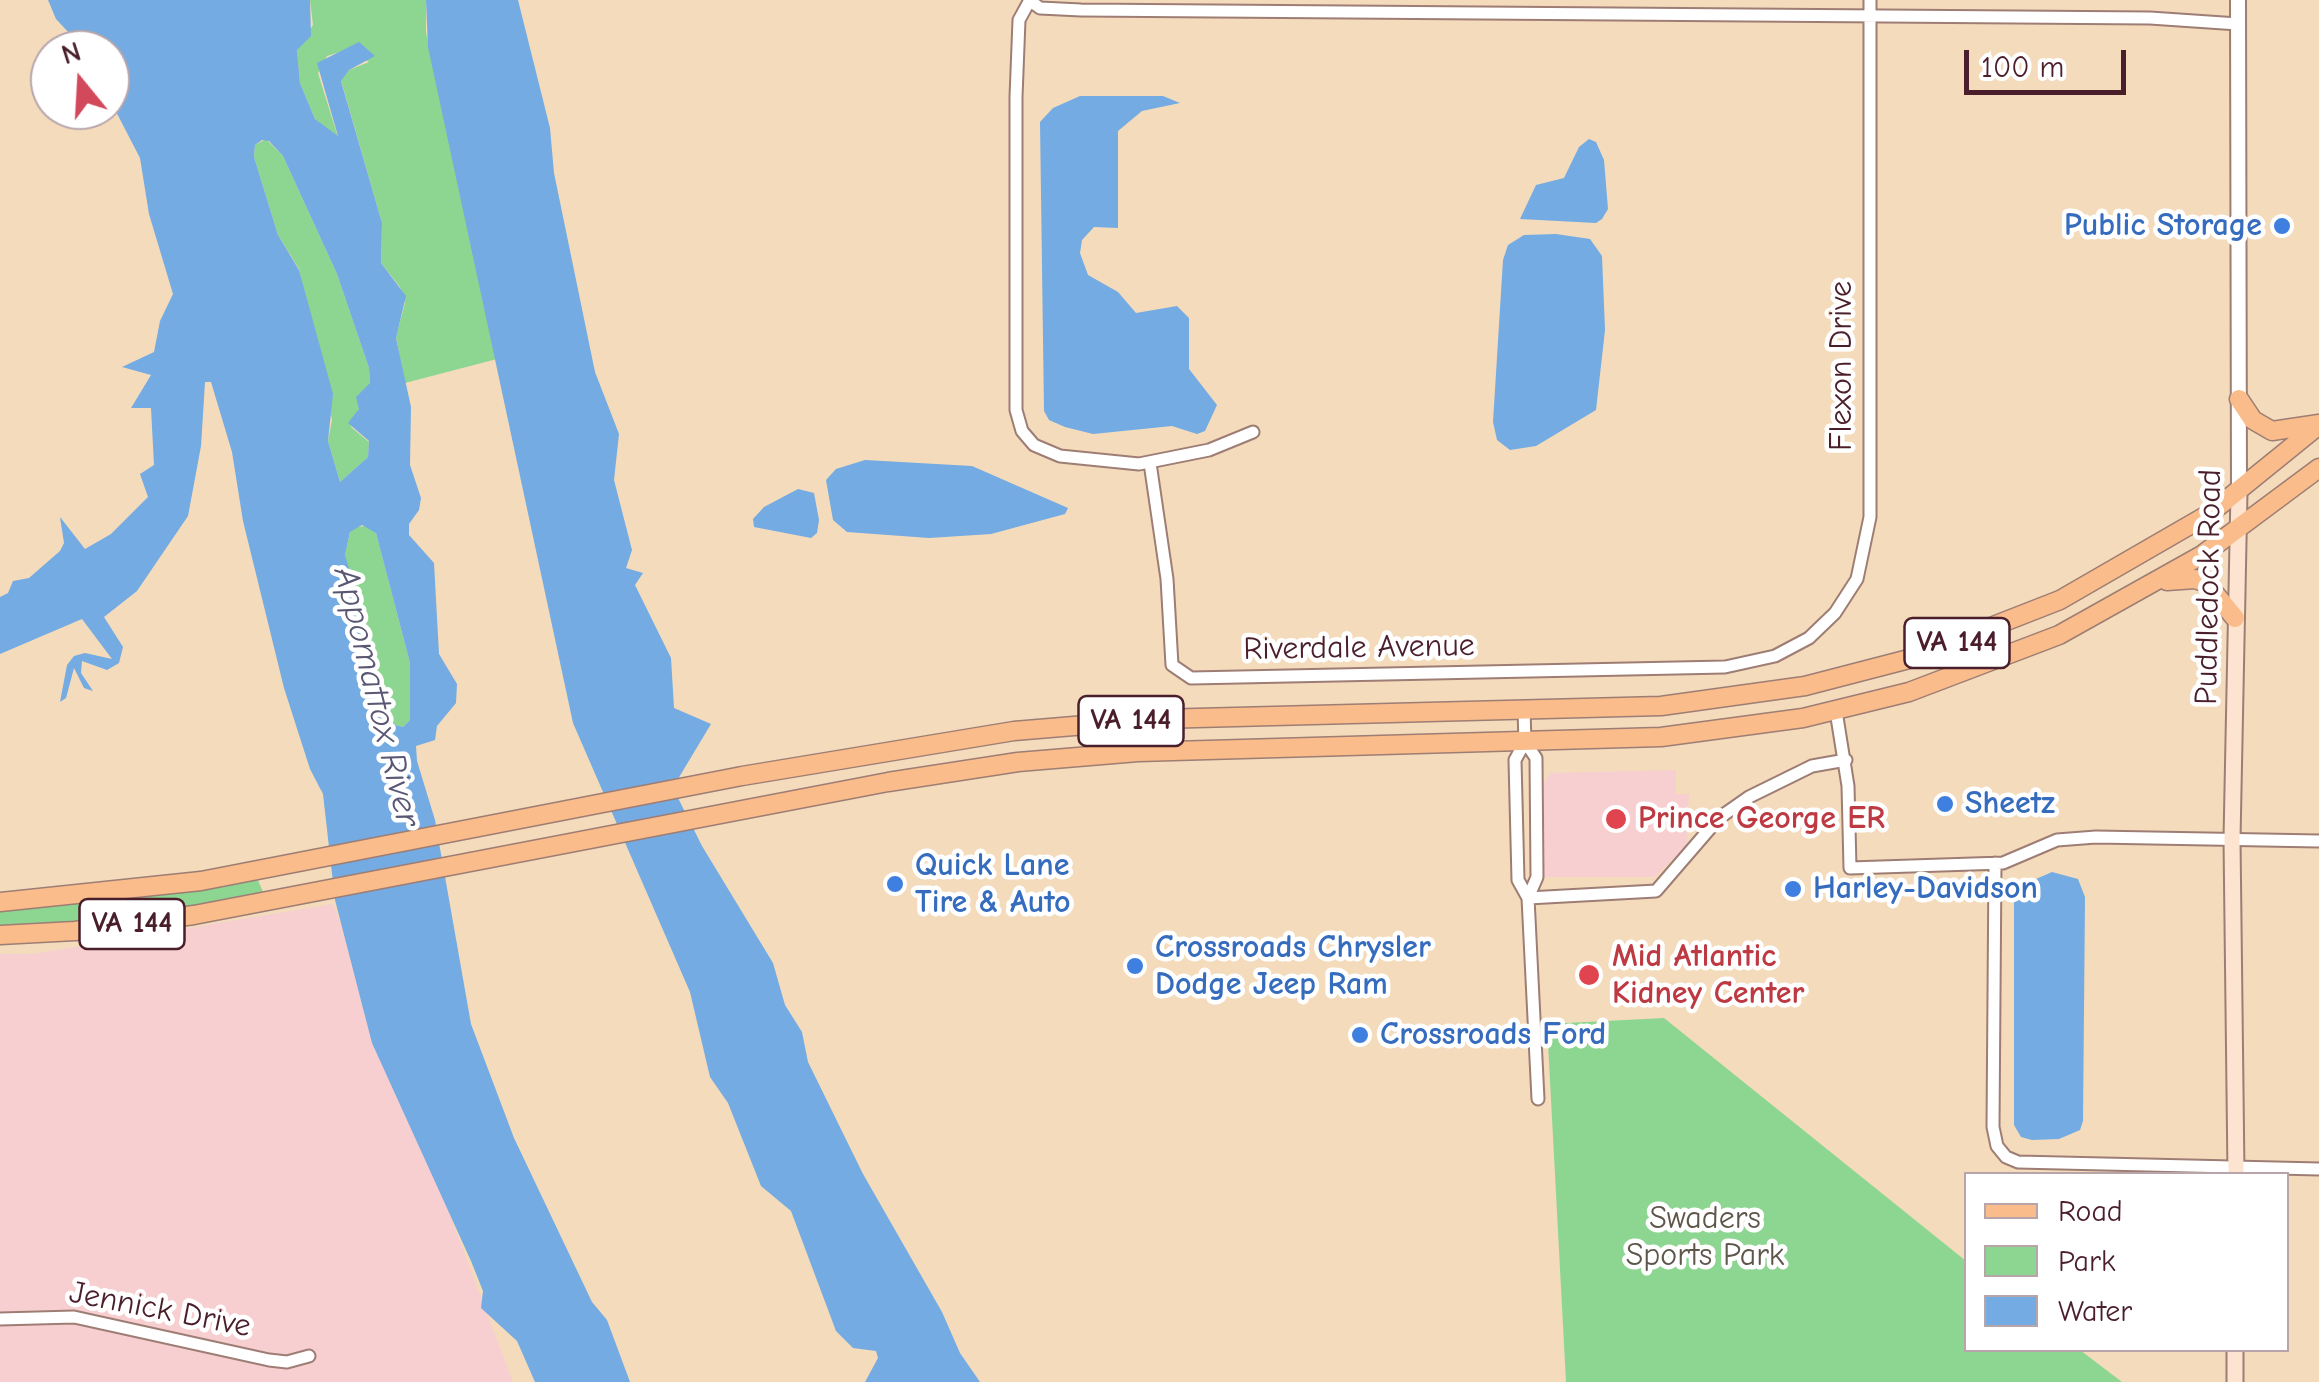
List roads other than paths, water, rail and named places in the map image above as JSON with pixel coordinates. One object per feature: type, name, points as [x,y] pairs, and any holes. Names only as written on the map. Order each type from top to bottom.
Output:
[{"type":"main road","points":[[2239,399],[2263,428],[2281,432],[2319,425]]},
{"type":"main road","name":"VA 144","points":[[0,902],[139,891],[942,740],[1158,719],[1706,702],[1805,686],[1909,660],[2060,600],[2160,545],[2239,492],[2319,425]]},
{"type":"main road","name":"VA 144","points":[[0,935],[134,924],[264,902],[934,774],[1082,756],[1708,734],[1836,711],[1909,692],[2003,659],[2157,583],[2239,530],[2319,468]]},
{"type":"main road","name":"Puddledock Road","points":[[2236,1169],[2232,839],[2239,492]]},
{"type":"main road","points":[[2157,583],[2182,579],[2206,583],[2235,618]]},
{"type":"main road","points":[[2236,1352],[2236,1382]]},
{"type":"street","points":[[1253,432],[1209,450],[1150,463],[1060,456],[1034,445],[1018,421],[1016,97],[1019,20],[1030,0],[1040,8],[1080,10],[1435,6],[1868,17],[2150,18],[2238,24]]},
{"type":"street","name":"Flexon Drive","points":[[1756,662],[1808,638],[1835,614],[1857,579],[1868,544],[1870,0]]},
{"type":"street","points":[[1986,0],[1986,18]]},
{"type":"street","name":"Puddledock Road","points":[[2238,0],[2239,492]]},
{"type":"street","name":"Riverdale Avenue","points":[[1150,463],[1167,578],[1172,665],[1183,676],[1648,669],[1756,662]]},
{"type":"street","points":[[1524,710],[1526,742],[1536,758],[1537,877],[1528,898],[1538,1100]]},
{"type":"street","points":[[1836,711],[1846,760],[1850,868],[1995,864],[2057,840],[2076,838],[2319,841]]},
{"type":"street","points":[[1526,742],[1516,760],[1516,777],[1518,880],[1528,898]]},
{"type":"street","points":[[1528,898],[1656,891],[1719,818],[1749,797],[1812,766],[1846,760]]},
{"type":"street","points":[[1995,864],[1997,1146],[2018,1162],[2319,1169]]},
{"type":"street","name":"Jennick Drive","points":[[0,1318],[74,1317],[269,1360],[287,1362],[309,1356]]},
{"type":"water","name":"Appomattox River","points":[[48,0],[310,0],[311,36],[297,50],[300,83],[315,119],[338,136],[317,63],[359,42],[375,56],[349,70],[341,81],[382,223],[381,263],[406,296],[396,338],[411,407],[410,465],[421,498],[419,510],[409,524],[409,535],[434,563],[439,654],[457,684],[456,703],[437,726],[435,740],[416,746],[417,761],[435,820],[471,1024],[514,1138],[592,1302],[607,1320],[630,1382],[535,1382],[517,1341],[481,1308],[483,1291],[471,1261],[372,1043],[335,900],[323,794],[310,769],[284,688],[243,521],[232,452],[211,382],[205,382],[201,446],[188,516],[137,591],[104,617],[123,647],[119,663],[107,670],[82,661],[81,673],[93,691],[84,688],[74,668],[66,698],[60,702],[67,665],[74,656],[85,653],[112,659],[82,619],[0,654],[0,597],[8,593],[13,581],[29,578],[60,551],[64,543],[60,517],[85,549],[111,534],[148,497],[140,474],[154,465],[151,408],[131,408],[151,375],[122,367],[154,352],[160,321],[173,294],[149,214],[140,158],[126,130],[130,130],[130,30],[66,30],[56,19]],"holes":[[[269,141],[283,156],[337,274],[369,368],[370,383],[356,397],[359,409],[348,423],[369,441],[368,457],[340,482],[328,441],[333,394],[299,270],[278,235],[254,157],[255,145]],[[362,525],[376,533],[410,663],[410,720],[403,727],[395,725],[370,681],[360,605],[345,555],[350,532]]]},
{"type":"water","points":[[426,0],[518,0],[550,128],[554,173],[595,372],[619,434],[614,480],[632,550],[626,568],[643,573],[635,585],[671,658],[674,708],[711,724],[675,784],[677,796],[702,846],[773,963],[785,1005],[802,1032],[808,1062],[863,1174],[942,1312],[960,1353],[980,1382],[865,1382],[878,1358],[876,1351],[853,1348],[836,1331],[791,1211],[761,1186],[728,1103],[710,1077],[690,992],[573,723],[428,47]]},
{"type":"water","points":[[1080,96],[1163,96],[1180,103],[1142,111],[1118,131],[1118,228],[1094,227],[1082,240],[1080,253],[1088,275],[1118,292],[1136,313],[1177,306],[1189,318],[1189,369],[1217,405],[1205,431],[1197,434],[1172,426],[1093,434],[1049,420],[1044,411],[1040,122],[1053,108]]},
{"type":"water","points":[[1589,139],[1596,142],[1604,160],[1608,209],[1602,219],[1596,223],[1520,219],[1536,185],[1564,178],[1579,147]]},
{"type":"water","points":[[1524,235],[1590,239],[1602,256],[1605,330],[1596,410],[1536,446],[1510,450],[1497,440],[1493,422],[1503,260],[1508,245]]},
{"type":"water","points":[[865,460],[972,466],[1068,508],[1065,514],[991,534],[929,538],[847,532],[833,520],[826,480],[836,469]]},
{"type":"water","points":[[798,489],[814,493],[817,533],[811,538],[754,527],[753,519],[764,507]]},
{"type":"water","points":[[2052,872],[2078,879],[2085,897],[2083,1121],[2080,1130],[2059,1139],[2032,1140],[2021,1137],[2014,1125],[2014,897],[2022,878],[2036,879]]},
{"type":"place","name":"Public Storage","points":[[2282,226]]},
{"type":"place","name":"Sheetz","points":[[1945,804]]},
{"type":"place","name":"Prince George ER","points":[[1616,819]]},
{"type":"place","name":"Quick Lane Tire & Auto","points":[[895,884]]},
{"type":"place","name":"Harley-Davidson","points":[[1793,889]]},
{"type":"place","name":"Crossroads Chrysler Dodge Jeep Ram","points":[[1135,966]]},
{"type":"place","name":"Mid Atlantic Kidney Center","points":[[1589,975]]},
{"type":"place","name":"Crossroads Ford","points":[[1360,1035]]},
{"type":"park label","name":"Swaders Sports Park","points":[[1705,1238]]}]
